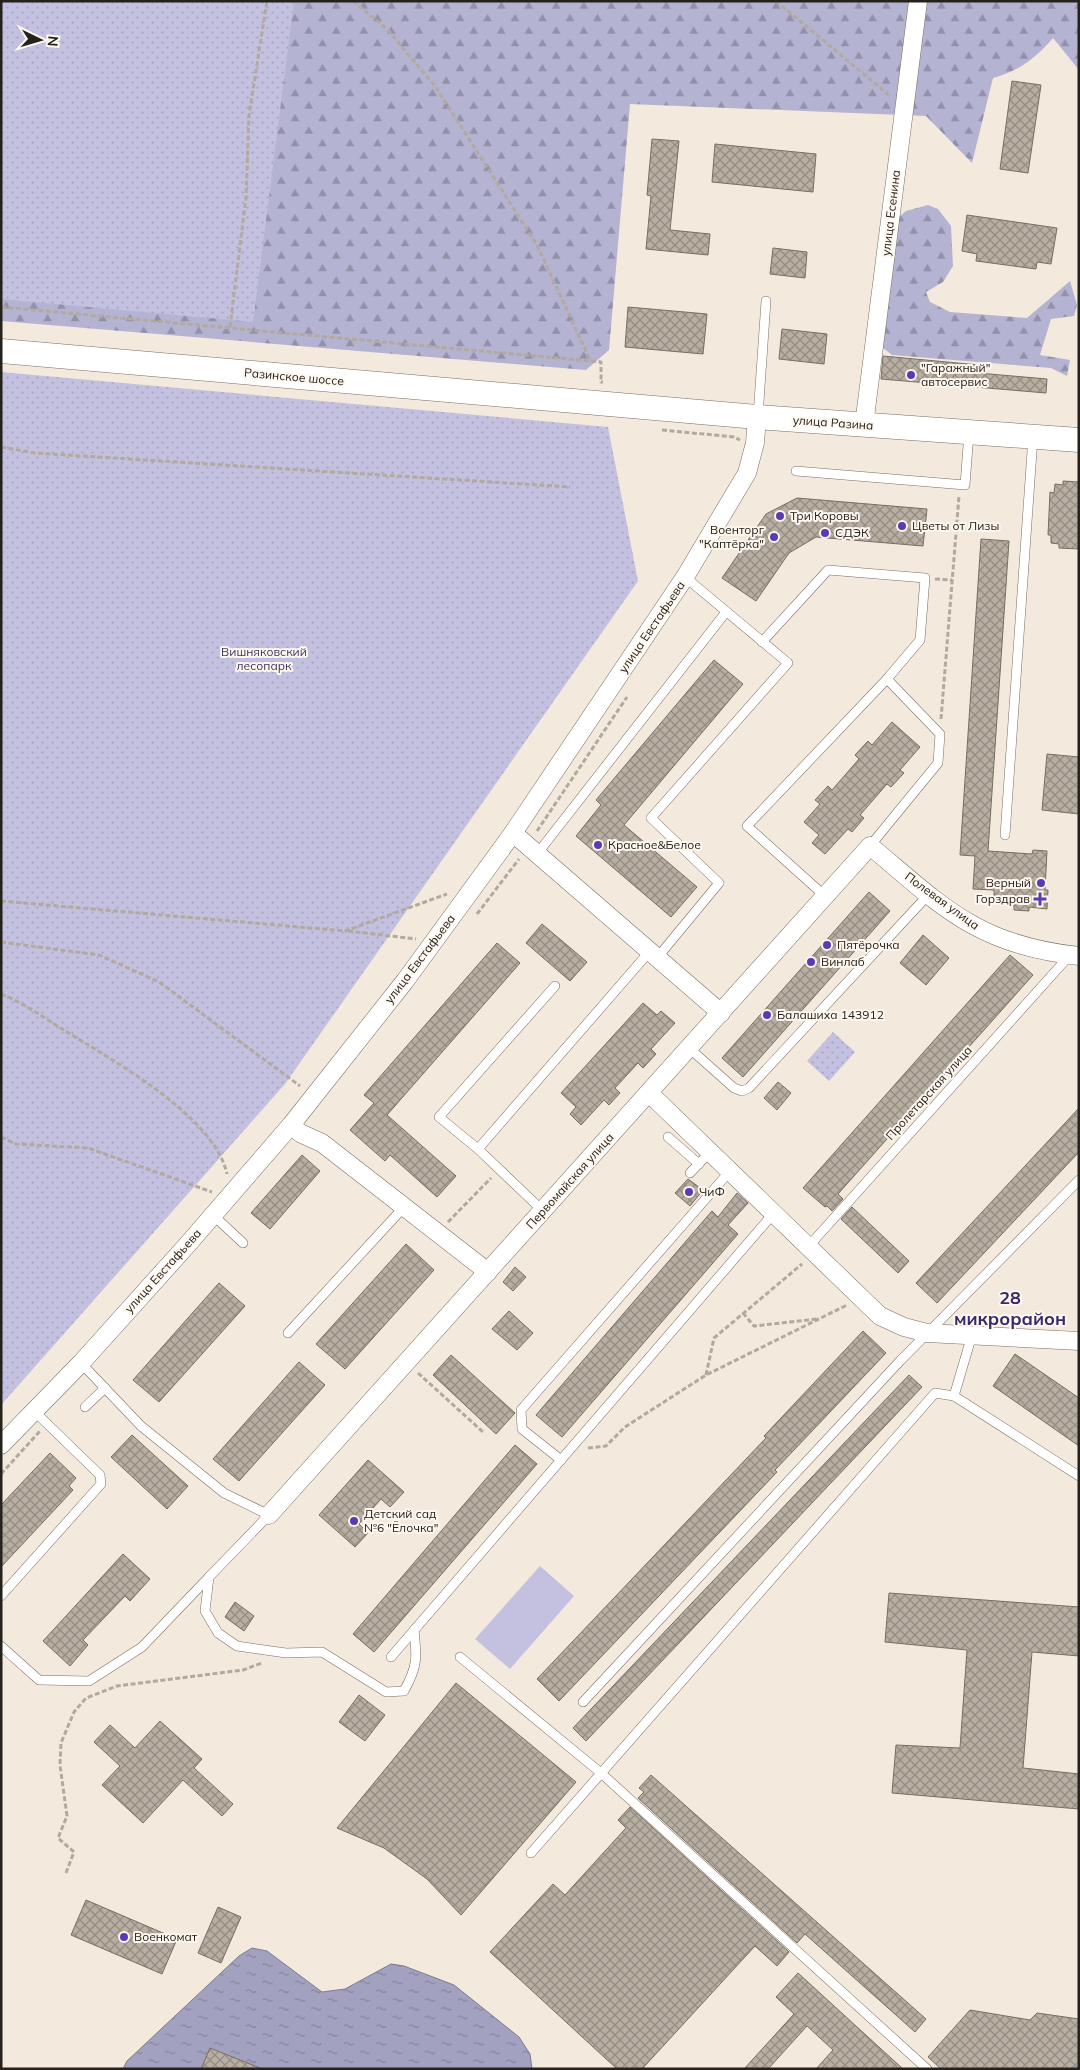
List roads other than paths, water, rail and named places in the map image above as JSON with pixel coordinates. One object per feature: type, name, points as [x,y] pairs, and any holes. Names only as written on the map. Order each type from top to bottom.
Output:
[{"type":"main road","name":"Разинское шоссе","points":[[1,351],[587,403]]},
{"type":"main road","name":"улица Разина","points":[[587,403],[757,418],[1079,440]]},
{"type":"street","name":"улица Есенина","points":[[864,425],[918,1]]},
{"type":"street","name":"улица Евстафьева","points":[[1,1446],[81,1363],[291,1125],[433,943],[513,834],[686,577],[747,473],[755,444],[757,418]]},
{"type":"street","points":[[513,834],[721,1013]]},
{"type":"street","name":"Первомайская улица","points":[[270,1515],[827,897],[870,846]]},
{"type":"street","name":"Полевая улица","points":[[870,846],[929,894],[972,925],[1012,943],[1074,955]]},
{"type":"street","points":[[649,1093],[704,1158],[730,1171],[880,1316],[904,1327],[927,1333],[1079,1341]]},
{"type":"street","points":[[291,1125],[300,1133],[322,1143],[488,1272]]},
{"type":"lane","points":[[757,418],[766,301]]},
{"type":"lane","points":[[796,471],[965,484],[969,432]]},
{"type":"lane","points":[[1005,835],[1033,437]]},
{"type":"lane","points":[[762,642],[828,570],[925,578],[920,640],[887,679],[748,826],[827,897]]},
{"type":"lane","points":[[478,1149],[719,882],[651,818],[788,663],[686,577]]},
{"type":"lane","points":[[537,854],[726,612]]},
{"type":"lane","points":[[870,846],[938,763],[940,734],[887,679]]},
{"type":"lane","points":[[689,1048],[734,1088],[742,1090],[749,1088],[929,894]]},
{"type":"lane","name":"Пролетарская улица","points":[[811,1250],[1074,955]]},
{"type":"lane","points":[[543,1211],[478,1149],[439,1116],[555,986]]},
{"type":"lane","points":[[668,1137],[704,1158],[690,1173]]},
{"type":"lane","points":[[561,1460],[522,1429],[521,1410],[730,1171]]},
{"type":"lane","points":[[583,1702],[927,1333],[1079,1180]]},
{"type":"lane","points":[[288,1332],[404,1207]]},
{"type":"lane","points":[[391,1657],[773,1214]]},
{"type":"lane","points":[[212,1215],[243,1243]]},
{"type":"lane","points":[[954,1396],[972,1335]]},
{"type":"lane","points":[[1,1646],[39,1680],[89,1680],[142,1647],[270,1515],[224,1493],[141,1426],[81,1363]]},
{"type":"lane","points":[[85,1407],[105,1388]]},
{"type":"lane","points":[[531,1853],[935,1393],[954,1396],[1079,1476]]},
{"type":"lane","points":[[1,1596],[101,1484],[100,1474],[34,1411]]},
{"type":"lane","points":[[209,1577],[205,1612],[218,1633],[237,1646],[286,1654],[322,1652],[386,1692],[404,1691],[414,1673],[416,1655],[414,1630]]},
{"type":"lane","points":[[460,1657],[601,1773],[927,2069]]},
{"type":"water","points":[[252,1948],[267,1951],[322,1992],[345,1989],[391,1964],[404,1966],[454,1985],[519,2037],[530,2054],[532,2069],[123,2069],[127,2061],[239,1956]]},
{"type":"place","name":"\"Гаражный\" автосервис","points":[[911,375]]},
{"type":"place","name":"Три Коровы","points":[[780,516]]},
{"type":"place","name":"Цветы от Лизы","points":[[902,526]]},
{"type":"place","name":"СДЭК","points":[[825,533]]},
{"type":"place","name":"Военторг \"Каптёрка\"","points":[[774,537]]},
{"type":"place","name":"Красное&Белое","points":[[598,845]]},
{"type":"place","name":"Верный","points":[[1041,883]]},
{"type":"place","name":"Горздрав","points":[[1040,899]]},
{"type":"place","name":"Пятёрочка","points":[[827,945]]},
{"type":"place","name":"Винлаб","points":[[811,962]]},
{"type":"place","name":"Балашиха 143912","points":[[767,1015]]},
{"type":"place","name":"ЧиФ","points":[[689,1192]]},
{"type":"place","name":"Детский сад №6 \"Ёлочка\"","points":[[354,1521]]},
{"type":"place","name":"Военкомат","points":[[124,1937]]},
{"type":"district","name":"28 микрорайон","points":[[1010,1308]]},
{"type":"park label","name":"Вишняковский лесопарк","points":[[264,659]]}]
